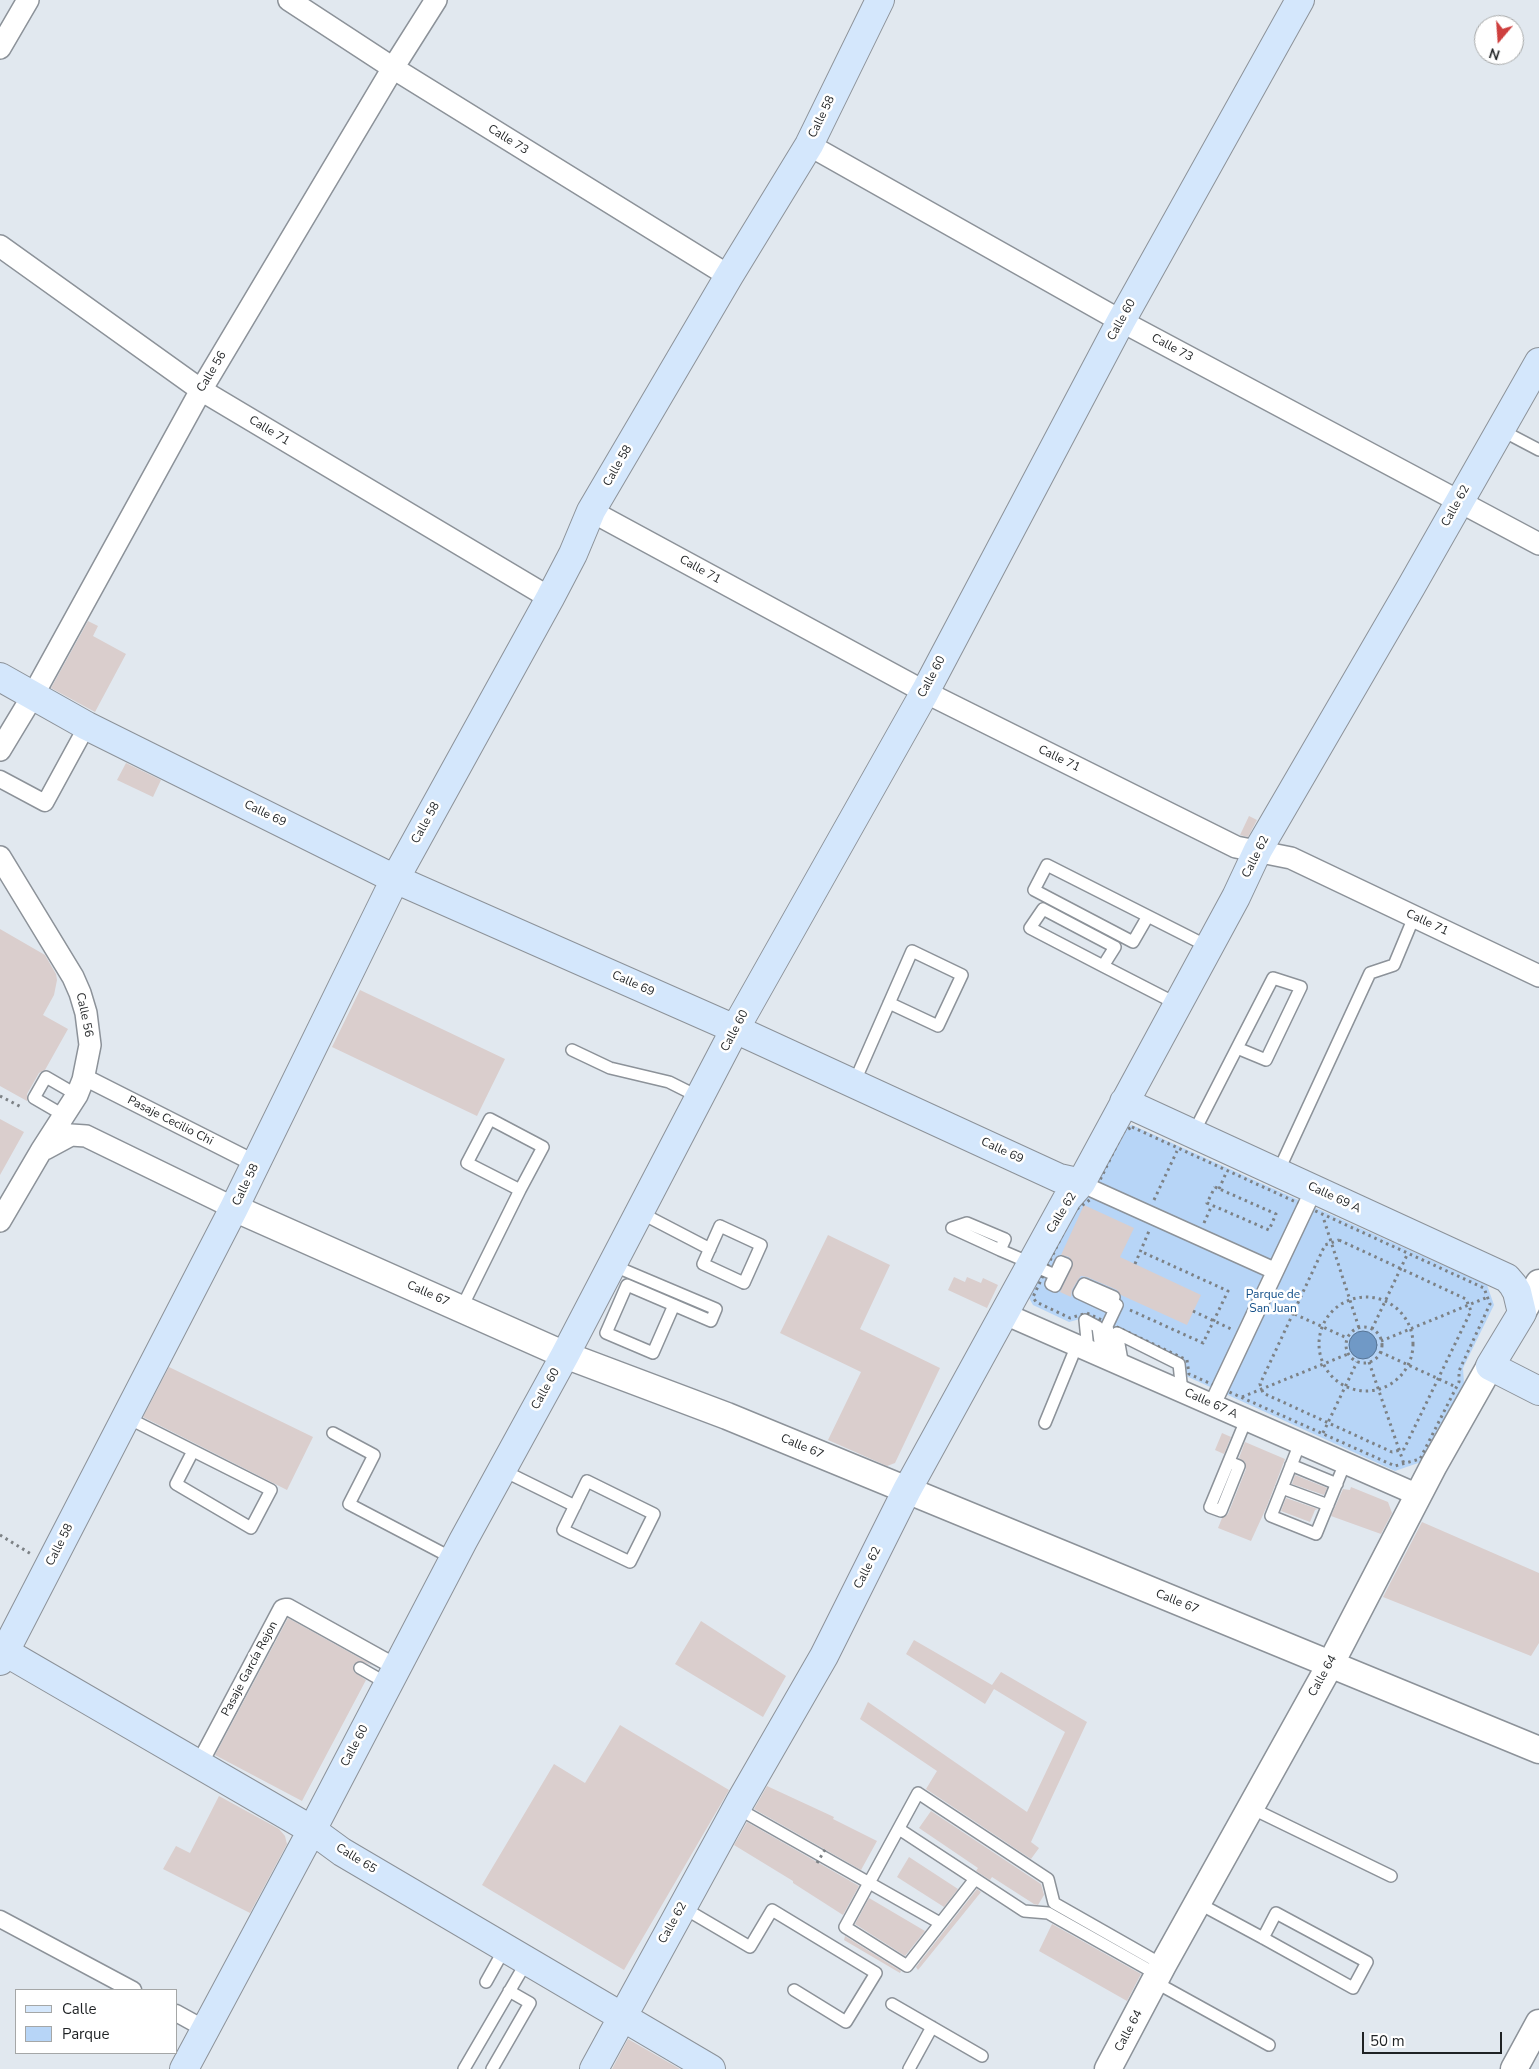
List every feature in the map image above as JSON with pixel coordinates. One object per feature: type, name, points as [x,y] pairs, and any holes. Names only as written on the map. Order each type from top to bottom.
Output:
[{"type":"main road","name":"Calle 58","points":[[2,1654],[234,1208],[395,879],[550,598],[573,554],[591,511],[729,276],[809,145],[880,0]]},
{"type":"main road","name":"Calle 60","points":[[184,2069],[312,1830],[387,1673],[454,1559],[565,1355],[735,1029],[925,692],[1121,321],[1300,0]]},
{"type":"main road","name":"Calle 62","points":[[594,2069],[737,1808],[824,1656],[907,1490],[1005,1314],[1043,1270],[1067,1199],[1087,1186],[1124,1102],[1209,947],[1258,850],[1539,362]]},
{"type":"main road","name":"Calle 69","points":[[0,677],[32,697],[87,726],[395,879],[735,1029],[1059,1178],[1087,1186]]},
{"type":"main road","name":"Calle 69 A","points":[[1124,1102],[1186,1141],[1278,1172],[1507,1278],[1517,1292],[1522,1313]]},
{"type":"main road","name":"Calle 64","points":[[1490,1366],[1522,1313]]},
{"type":"main road","points":[[1490,1366],[1539,1391]]},
{"type":"main road","name":"Calle 65","points":[[2,1654],[312,1830],[342,1852],[711,2069]]},
{"type":"street","points":[[0,48],[28,0]]},
{"type":"street","name":"Calle 73","points":[[289,0],[393,68],[729,276]]},
{"type":"street","name":"Calle 56","points":[[0,750],[32,697],[201,390],[393,68],[436,0]]},
{"type":"street","name":"Calle 73","points":[[809,145],[1121,321],[1539,544]]},
{"type":"street","name":"Calle 71","points":[[0,246],[201,390],[550,598]]},
{"type":"street","name":"Calle 71","points":[[591,511],[925,692],[1236,847],[1291,858],[1539,976]]},
{"type":"street","points":[[0,779],[45,803],[87,726]]},
{"type":"street","name":"Calle 56","points":[[0,857],[67,964],[80,993],[90,1045],[81,1086],[68,1125],[41,1151],[0,1221]]},
{"type":"street","name":"Pasaje Cecilio Chi","points":[[81,1086],[256,1164]]},
{"type":"street","name":"Calle 67","points":[[68,1125],[86,1136],[234,1208],[565,1355],[727,1416],[1539,1750]]},
{"type":"street","name":"Calle 69","points":[[1087,1186],[1275,1271]]},
{"type":"street","points":[[1212,1405],[1314,1189]]},
{"type":"street","name":"Calle 64","points":[[1522,1313],[1539,1283]]},
{"type":"street","name":"Calle 67 A","points":[[1005,1314],[1418,1495]]},
{"type":"street","name":"Calle 64","points":[[1108,2069],[1198,1902],[1330,1665],[1418,1495],[1490,1366]]},
{"type":"street","name":"Pasaje García Rejon","points":[[204,1755],[282,1608],[285,1607],[297,1612],[387,1673]]},
{"type":"street","points":[[0,1919],[131,1989]]},
{"type":"street","points":[[178,2014],[205,2029]]},
{"type":"street","points":[[1514,2069],[1539,2023]]},
{"type":"lane","points":[[1500,430],[1539,450]]},
{"type":"lane","points":[[1148,916],[1134,942],[1034,890],[1047,865],[1148,916],[1209,947]]},
{"type":"lane","points":[[1103,966],[1114,947],[1043,909],[1030,928],[1103,966],[1178,1004]]},
{"type":"lane","points":[[1278,1172],[1370,973],[1394,965],[1414,917]]},
{"type":"lane","points":[[854,1084],[889,1003],[912,951],[962,975],[938,1026],[889,1003]]},
{"type":"lane","points":[[1186,1141],[1273,978],[1301,987],[1266,1060],[1237,1048]]},
{"type":"lane","points":[[572,1050],[610,1068],[669,1082],[699,1098]]},
{"type":"lane","points":[[68,1125],[34,1098],[46,1077],[81,1086]]},
{"type":"lane","points":[[461,1309],[543,1147],[490,1119],[467,1163],[520,1190]]},
{"type":"lane","points":[[640,1212],[710,1248]]},
{"type":"lane","points":[[720,1226],[761,1245],[744,1283],[702,1264],[710,1248],[720,1226]]},
{"type":"lane","points":[[1000,1250],[1043,1270]]},
{"type":"lane","points":[[612,1265],[716,1309],[711,1321],[674,1305],[627,1285],[606,1333],[653,1353],[674,1305]]},
{"type":"lane","points":[[1100,1356],[1107,1326],[1115,1304]]},
{"type":"lane","points":[[1045,1423],[1117,1333],[1179,1364],[1182,1392]]},
{"type":"lane","points":[[126,1417],[271,1490],[251,1528],[176,1484],[193,1451]]},
{"type":"lane","points":[[1229,1462],[1246,1420]]},
{"type":"lane","points":[[333,1433],[374,1454],[349,1504],[454,1559]]},
{"type":"lane","points":[[1300,1443],[1271,1516],[1316,1534],[1345,1463]]},
{"type":"lane","points":[[1291,1465],[1337,1484]]},
{"type":"lane","points":[[502,1470],[575,1506]]},
{"type":"lane","points":[[587,1481],[654,1514],[630,1562],[563,1530],[575,1506],[587,1481]]},
{"type":"lane","points":[[1282,1488],[1328,1505]]},
{"type":"lane","points":[[360,1668],[387,1673]]},
{"type":"lane","points":[[975,1879],[907,1966],[845,1927],[918,1793],[1048,1879],[1054,1902],[1159,1974],[1269,2045]]},
{"type":"lane","points":[[737,1808],[940,1923]]},
{"type":"lane","points":[[1251,1808],[1390,1876]]},
{"type":"lane","points":[[899,1829],[1024,1911],[1048,1913],[1159,1974]]},
{"type":"lane","points":[[1198,1902],[1353,1988],[1367,1962],[1276,1913],[1263,1938]]},
{"type":"lane","points":[[682,1907],[750,1947],[772,1910],[876,1973],[846,2022],[794,1990]]},
{"type":"lane","points":[[486,1982],[516,1954]]},
{"type":"lane","points":[[464,2069],[509,1991],[516,1954]]},
{"type":"lane","points":[[492,2069],[530,2003],[509,1991]]},
{"type":"lane","points":[[892,2004],[982,2056]]},
{"type":"lane","points":[[909,2069],[932,2028]]},
{"type":"path","points":[[0,1096],[24,1109]]},
{"type":"path","points":[[1148,1214],[1186,1141]]},
{"type":"path","points":[[1219,1188],[1227,1170]]},
{"type":"path","points":[[1215,1186],[1219,1188],[1276,1214],[1269,1230],[1207,1203],[1215,1186]]},
{"type":"path","points":[[1322,1214],[1359,1328]]},
{"type":"path","points":[[1339,1240],[1401,1268],[1466,1299],[1471,1311],[1404,1449],[1392,1452],[1263,1393],[1260,1384],[1324,1245],[1339,1240]]},
{"type":"path","points":[[1115,1304],[1203,1344],[1228,1291],[1140,1251],[1135,1264]]},
{"type":"path","points":[[1372,1330],[1408,1253]]},
{"type":"path","points":[[1370,1297],[1386,1301],[1399,1310],[1409,1323],[1413,1339],[1412,1356],[1406,1370],[1394,1382],[1379,1390],[1364,1391],[1345,1386],[1332,1376],[1320,1358],[1318,1343],[1322,1326],[1338,1305],[1350,1300],[1370,1297]]},
{"type":"path","points":[[1381,1341],[1488,1297]]},
{"type":"path","points":[[1262,1299],[1347,1338]]},
{"type":"path","points":[[1193,1311],[1245,1335]]},
{"type":"path","points":[[1367,1327],[1372,1330],[1381,1341],[1380,1352],[1369,1362],[1357,1362],[1348,1354],[1347,1338],[1350,1333],[1359,1328],[1367,1327]]},
{"type":"path","points":[[1380,1352],[1457,1387]]},
{"type":"path","points":[[1242,1397],[1348,1354]]},
{"type":"path","points":[[1323,1434],[1357,1362]]},
{"type":"path","points":[[1369,1362],[1404,1464]]},
{"type":"path","points":[[0,1535],[36,1557]]},
{"type":"path","points":[[817,1863],[826,1848]]},
{"type":"green space","name":"Parque de San Juan","points":[[1132,1125],[1487,1285],[1494,1305],[1463,1368],[1464,1383],[1424,1461],[1395,1471],[1186,1376],[1183,1362],[1087,1317],[1069,1322],[1033,1305],[1029,1298],[1071,1210],[1089,1197],[1121,1130]]},
{"type":"shaded area","points":[[1363,1331],[1373,1335],[1377,1345],[1373,1355],[1363,1359],[1353,1355],[1349,1345],[1353,1335]]},
{"type":"building","points":[[88,621],[98,626],[93,636],[126,654],[95,712],[51,688]]},
{"type":"building","points":[[126,763],[161,780],[153,797],[117,780]]},
{"type":"building","points":[[1249,816],[1257,820],[1248,837],[1240,835]]},
{"type":"building","points":[[0,929],[45,955],[56,974],[57,980],[54,995],[43,1015],[68,1029],[45,1070],[39,1073],[27,1094],[27,1101],[0,1086]]},
{"type":"building","points":[[360,990],[505,1059],[477,1116],[332,1047]]},
{"type":"building","points":[[0,1119],[24,1132],[0,1175]]},
{"type":"building","points":[[1084,1205],[1134,1228],[1120,1257],[1201,1295],[1187,1325],[1121,1295],[1117,1290],[1087,1277],[1081,1276],[1072,1290],[1071,1297],[1060,1292],[1073,1264],[1069,1257],[1061,1255]]},
{"type":"building","points":[[828,1235],[890,1265],[860,1329],[940,1368],[895,1463],[887,1466],[828,1440],[861,1372],[780,1333]]},
{"type":"building","points":[[954,1277],[965,1282],[967,1277],[981,1283],[983,1278],[998,1285],[987,1308],[948,1290]]},
{"type":"building","points":[[169,1367],[313,1437],[287,1490],[143,1417]]},
{"type":"building","points":[[1222,1433],[1231,1437],[1224,1454],[1215,1450]]},
{"type":"building","points":[[1245,1442],[1285,1459],[1251,1541],[1218,1528],[1222,1518],[1228,1514],[1246,1469],[1245,1462],[1239,1458]]},
{"type":"building","points":[[1295,1475],[1327,1488],[1324,1495],[1292,1484]]},
{"type":"building","points":[[1351,1487],[1388,1502],[1392,1513],[1381,1534],[1331,1516],[1343,1489],[1350,1490]]},
{"type":"building","points":[[1286,1498],[1318,1509],[1315,1510],[1310,1522],[1281,1511]]},
{"type":"building","points":[[1422,1522],[1539,1573],[1539,1643],[1531,1656],[1383,1597]]},
{"type":"building","points":[[288,1618],[374,1666],[360,1661],[353,1665],[354,1672],[366,1680],[302,1801],[215,1755]]},
{"type":"building","points":[[701,1621],[786,1676],[763,1717],[675,1664]]},
{"type":"building","points":[[914,1640],[992,1685],[1001,1672],[1087,1722],[1031,1842],[1039,1848],[1031,1859],[926,1789],[937,1771],[860,1719],[868,1702],[1027,1812],[1065,1732],[994,1689],[985,1704],[906,1654]]},
{"type":"building","points":[[620,1725],[729,1790],[624,1970],[482,1885],[554,1764],[585,1783]]},
{"type":"building","points":[[767,1786],[834,1817],[833,1819],[877,1841],[861,1870],[754,1809]]},
{"type":"building","points":[[219,1796],[279,1829],[285,1836],[287,1844],[250,1913],[163,1869],[176,1846],[190,1853]]},
{"type":"building","points":[[931,1811],[1041,1884],[1044,1895],[1038,1905],[992,1877],[990,1880],[976,1871],[978,1868],[919,1828]]},
{"type":"building","points":[[747,1822],[859,1886],[843,1915],[793,1883],[793,1881],[734,1845]]},
{"type":"building","points":[[909,1857],[958,1889],[944,1907],[897,1877]]},
{"type":"building","points":[[977,1889],[981,1892],[918,1970],[916,1967]]},
{"type":"building","points":[[869,1898],[925,1931],[905,1956],[855,1924]]},
{"type":"building","points":[[1052,1924],[1141,1974],[1127,2001],[1039,1951]]},
{"type":"building","points":[[845,1936],[901,1971],[900,1973],[844,1940]]},
{"type":"building","points":[[628,2039],[680,2069],[612,2069]]}]
